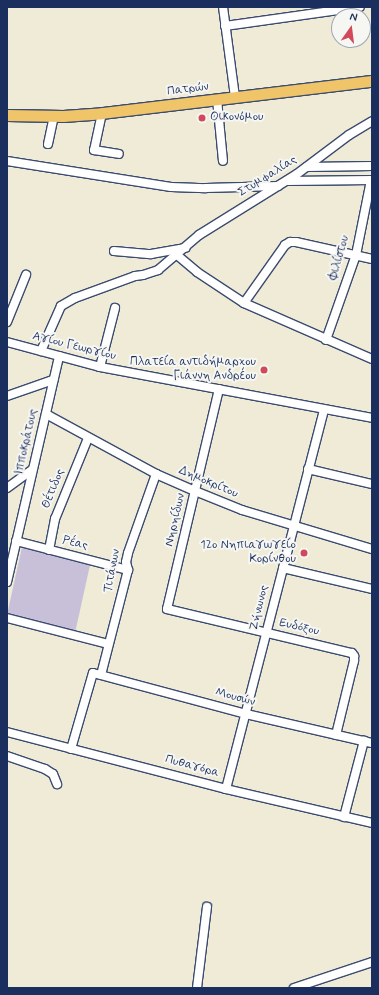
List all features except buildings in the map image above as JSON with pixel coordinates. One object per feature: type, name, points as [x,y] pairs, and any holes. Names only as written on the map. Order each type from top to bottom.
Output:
[{"type":"main road","name":"Πατρών","points":[[7,114],[54,116],[102,113],[372,81]]},
{"type":"street","points":[[223,7],[235,97]]},
{"type":"street","points":[[225,26],[360,7]]},
{"type":"street","points":[[217,99],[222,161]]},
{"type":"street","points":[[102,113],[94,150],[119,154]]},
{"type":"street","points":[[48,144],[54,116]]},
{"type":"street","name":"Στυμφαλίας","points":[[41,351],[61,306],[75,298],[135,276],[153,272],[177,255],[199,235],[286,181],[372,121]]},
{"type":"street","points":[[7,161],[171,186],[206,188],[278,186]]},
{"type":"street","points":[[307,167],[372,166]]},
{"type":"street","points":[[286,181],[371,180]]},
{"type":"street","name":"Φιλίστου","points":[[326,340],[356,255],[371,180]]},
{"type":"street","points":[[244,303],[285,245],[290,242],[296,242],[372,259]]},
{"type":"street","points":[[114,251],[152,254],[185,248]]},
{"type":"street","points":[[177,255],[197,272],[244,303],[372,359]]},
{"type":"street","points":[[7,322],[26,275]]},
{"type":"street","points":[[100,367],[115,308]]},
{"type":"street","name":"Αγίου Γεωργίου","points":[[7,342],[100,367],[219,388],[324,410],[372,418]]},
{"type":"street","name":"Ιπποκράτους","points":[[7,582],[59,356]]},
{"type":"street","points":[[7,396],[53,380]]},
{"type":"street","name":"Νηρηίδων","points":[[168,609],[219,388]]},
{"type":"street","name":"Ζήνωνος","points":[[226,789],[324,410]]},
{"type":"street","name":"Δημοκρίτου","points":[[46,414],[156,474],[195,491],[242,510],[372,549]]},
{"type":"street","name":"Θέτιδος","points":[[48,550],[55,519],[88,438]]},
{"type":"street","points":[[308,469],[372,484]]},
{"type":"street","points":[[7,488],[32,470]]},
{"type":"street","name":"Τιτάνων","points":[[71,749],[108,644],[128,570],[126,562],[128,552],[156,474]]},
{"type":"street","name":"Ρέας","points":[[16,541],[128,570]]},
{"type":"street","points":[[283,568],[372,589]]},
{"type":"street","name":"Ευδόξου","points":[[168,609],[349,652],[354,656],[336,736]]},
{"type":"street","points":[[7,618],[108,644]]},
{"type":"street","name":"Μουσών","points":[[97,674],[246,714],[336,736],[368,742]]},
{"type":"street","name":"Πυθαγόρα","points":[[7,732],[226,789],[372,823]]},
{"type":"street","points":[[344,817],[368,742]]},
{"type":"street","points":[[7,756],[45,769],[53,774],[57,784]]},
{"type":"street","points":[[197,988],[207,907]]},
{"type":"street","points":[[294,988],[372,962]]},
{"type":"shaded area","points":[[22,547],[90,565],[75,633],[7,615]]},
{"type":"place","name":"Οικονόμου","points":[[202,118]]},
{"type":"place","name":"Πλατεία αντιδήμαρχου Γιάννη Ανδρέου","points":[[264,370]]},
{"type":"place","name":"12ο Νηπιαγωγείο Κορίνθου","points":[[304,553]]}]
